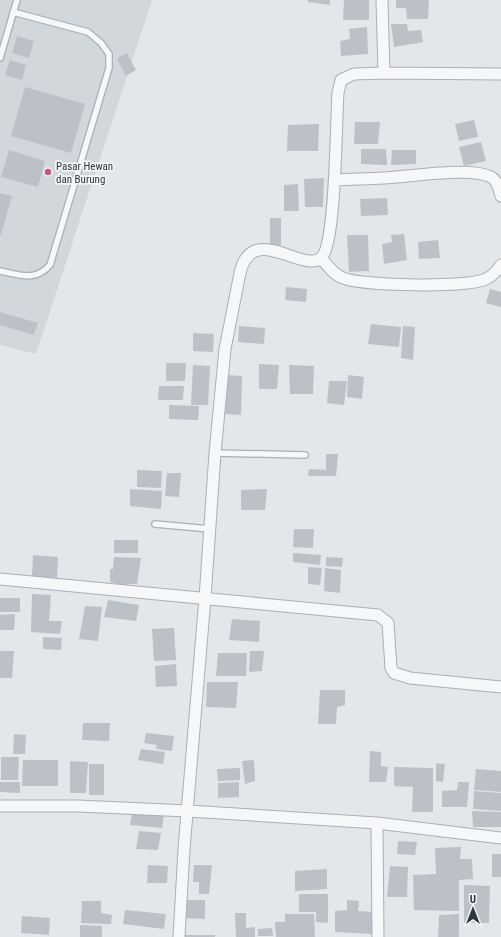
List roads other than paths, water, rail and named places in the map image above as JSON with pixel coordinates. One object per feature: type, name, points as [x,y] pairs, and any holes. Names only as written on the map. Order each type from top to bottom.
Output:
[{"type":"street","points":[[382,0],[384,73]]},
{"type":"street","points":[[179,937],[184,849],[210,530],[214,453],[225,349],[242,263],[248,255],[254,251],[262,250],[313,260],[321,258],[326,251],[329,239],[335,180],[338,93],[341,80],[354,74],[501,74]]},
{"type":"street","points":[[335,180],[456,173],[478,174],[492,178],[496,182],[501,196]]},
{"type":"street","points":[[321,258],[342,278],[364,282],[405,284],[442,285],[476,282],[486,279],[495,273],[501,265]]},
{"type":"street","points":[[0,579],[378,615],[388,623],[390,668],[394,673],[410,678],[501,688]]},
{"type":"street","points":[[0,806],[78,806],[188,811],[377,823],[501,838]]},
{"type":"street","points":[[377,823],[378,937]]},
{"type":"lane","points":[[0,55],[17,0]]},
{"type":"lane","points":[[0,271],[23,276],[34,276],[43,273],[50,265],[109,68],[109,54],[101,43],[88,32],[13,12]]},
{"type":"lane","points":[[214,453],[305,455]]},
{"type":"lane","points":[[155,524],[210,530]]},
{"type":"place","name":"Pasar Hewan dan Burung","points":[[48,172]]}]
